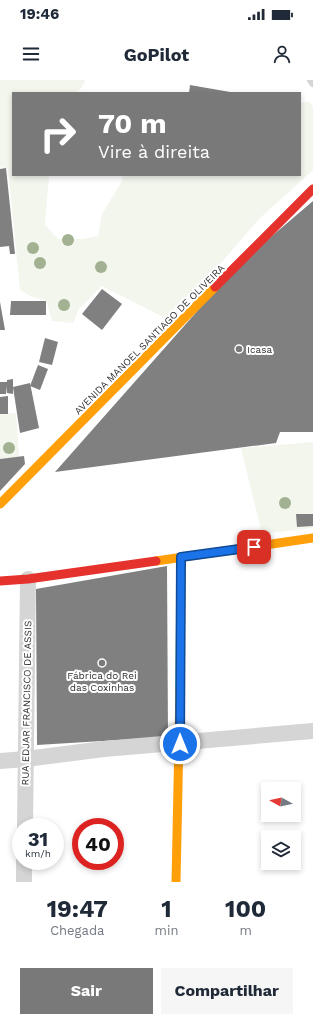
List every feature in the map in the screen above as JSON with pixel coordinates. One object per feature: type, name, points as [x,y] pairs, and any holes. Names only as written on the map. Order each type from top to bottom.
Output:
[{"type":"street","name":"AVENIDA MANOEL SANTIAGO DE OLIVEIRA","points":[[0,504],[313,189]]},
{"type":"street","points":[[0,581],[28,579],[313,538]]},
{"type":"street","points":[[176,882],[180,744],[181,557]]},
{"type":"street","name":"RUA EDJAR FRANCISCO DE ASSIS","points":[[25,818],[28,579]]},
{"type":"street","points":[[0,761],[104,749],[180,744],[313,731]]},
{"type":"street","points":[[24,870],[24,882]]},
{"type":"shaded area","points":[[0,80],[85,80],[82,87],[77,92],[12,92],[12,176],[49,176],[45,225],[58,239],[82,239],[98,236],[102,214],[122,181],[123,176],[301,176],[301,102],[310,102],[313,107],[313,170],[259,219],[214,271],[165,318],[102,286],[79,309],[73,323],[52,321],[46,300],[32,297],[20,290],[8,169],[0,167]]},
{"type":"shaded area","points":[[16,413],[19,457],[0,459],[0,414]]},
{"type":"shaded area","points":[[313,442],[313,528],[262,534],[241,448]]},
{"type":"building","points":[[190,85],[230,92],[189,92]]},
{"type":"building","points":[[6,168],[15,254],[10,254],[9,246],[0,247],[0,169]]},
{"type":"building","name":"Icasa","points":[[313,201],[313,432],[280,432],[276,443],[55,472],[238,265]]},
{"type":"building","points":[[102,289],[122,304],[102,330],[82,314]]},
{"type":"building","points":[[11,301],[46,301],[46,315],[10,315]]},
{"type":"building","points":[[0,302],[5,330],[0,330]]},
{"type":"building","points":[[45,338],[58,342],[52,365],[39,362]]},
{"type":"building","points":[[38,365],[48,369],[40,390],[30,386]]},
{"type":"building","points":[[13,379],[13,394],[7,393],[7,386],[6,394],[0,394],[0,382],[7,382],[7,380]]},
{"type":"building","points":[[30,383],[39,428],[20,433],[13,387]]},
{"type":"building","points":[[8,396],[8,414],[0,414],[0,397]]},
{"type":"building","points":[[24,456],[25,464],[0,491],[0,459]]},
{"type":"building","points":[[296,514],[313,514],[313,526],[297,527]]},
{"type":"building","name":"Fábrica do Rei das Coxinhas","points":[[167,566],[168,737],[37,745],[36,589]]},
{"type":"traffic: fast","points":[[180,689],[181,557]]},
{"type":"traffic: slow","points":[[0,504],[215,287]]},
{"type":"traffic: slow","points":[[156,561],[313,538]]},
{"type":"traffic: slow","points":[[176,882],[180,689]]},
{"type":"traffic: jam","points":[[215,287],[313,189]]},
{"type":"traffic: jam","points":[[0,581],[28,579],[156,561]]},
{"type":"place","name":"Icasa","points":[[239,349]]},
{"type":"place","name":"Fábrica do Rei das Coxinhas","points":[[102,663]]},
{"type":"route","points":[[180,744],[181,557],[254,547]]}]
